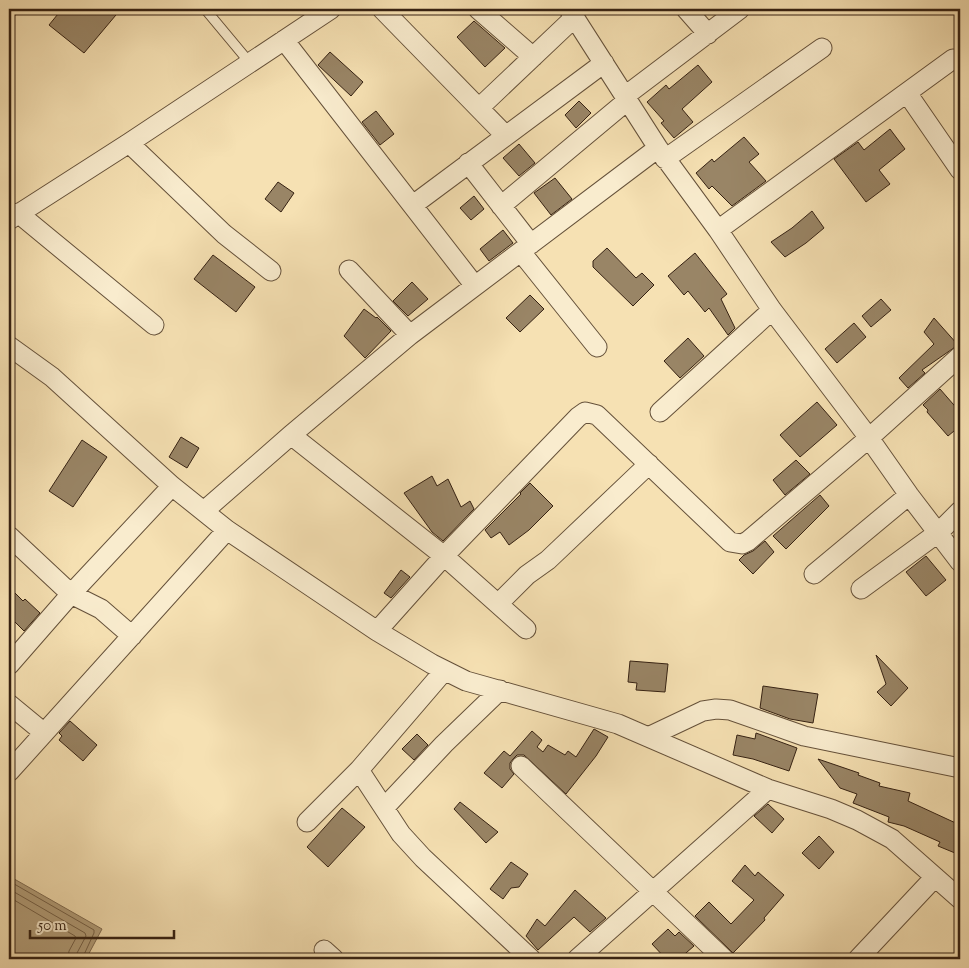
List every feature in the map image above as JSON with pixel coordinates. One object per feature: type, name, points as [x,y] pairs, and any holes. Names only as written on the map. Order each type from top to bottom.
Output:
[{"type":"street","points":[[154,325],[13,217],[129,143],[331,9]]},
{"type":"street","points":[[382,9],[506,136]]},
{"type":"street","points":[[478,9],[533,57]]},
{"type":"street","points":[[686,9],[708,34]]},
{"type":"street","points":[[501,206],[627,98],[740,9]]},
{"type":"street","points":[[479,108],[533,57],[572,13],[662,154],[718,230],[772,310],[960,562]]},
{"type":"street","points":[[284,40],[475,286]]},
{"type":"street","points":[[204,511],[410,335],[475,286],[526,248],[662,154],[822,48]]},
{"type":"street","points":[[718,230],[953,59]]},
{"type":"street","points":[[413,205],[604,63]]},
{"type":"street","points":[[907,93],[960,170]]},
{"type":"street","points":[[129,143],[224,234],[271,271]]},
{"type":"street","points":[[468,163],[501,206],[526,248],[597,347]]},
{"type":"street","points":[[349,270],[410,335]]},
{"type":"street","points":[[660,412],[772,310]]},
{"type":"street","points":[[9,346],[52,377],[172,486],[227,530],[377,631],[444,671],[466,681],[618,724],[768,789],[830,809],[864,823],[892,839],[960,899]]},
{"type":"street","points":[[377,631],[444,556],[578,417],[585,412],[597,415],[730,542],[742,544],[748,541],[868,438],[960,356]]},
{"type":"street","points":[[291,435],[444,556],[526,630]]},
{"type":"street","points":[[498,604],[527,575],[548,560],[650,464]]},
{"type":"street","points":[[9,665],[71,594],[172,486]]},
{"type":"street","points":[[814,574],[909,496]]},
{"type":"street","points":[[861,589],[939,532],[960,511]]},
{"type":"street","points":[[9,772],[43,732],[227,530]]},
{"type":"street","points":[[11,542],[71,594],[101,609],[132,636]]},
{"type":"street","points":[[307,822],[359,770],[444,671]]},
{"type":"street","points":[[384,808],[500,690]]},
{"type":"street","points":[[9,704],[43,732]]},
{"type":"street","points":[[648,737],[703,711],[716,709],[730,710],[804,736],[960,768]]},
{"type":"street","points":[[521,766],[724,959]]},
{"type":"street","points":[[359,770],[402,834],[423,858],[532,959]]},
{"type":"street","points":[[577,959],[768,789]]},
{"type":"street","points":[[858,959],[935,877]]},
{"type":"lane","points":[[205,9],[250,63]]},
{"type":"water","points":[[9,876],[102,929],[86,959],[9,959]]},
{"type":"building","points":[[62,9],[121,9],[84,53],[49,25]]},
{"type":"building","points":[[474,21],[505,48],[485,67],[457,37]]},
{"type":"building","points":[[330,52],[363,82],[351,96],[318,65]]},
{"type":"building","points":[[698,65],[712,82],[682,109],[693,122],[674,138],[661,123],[664,121],[647,102],[666,85],[669,89]]},
{"type":"building","points":[[579,101],[591,113],[576,128],[565,115]]},
{"type":"building","points":[[376,111],[394,134],[380,145],[362,122]]},
{"type":"building","points":[[890,129],[905,149],[879,170],[890,184],[866,202],[834,159],[858,142],[864,150]]},
{"type":"building","points":[[744,137],[759,154],[749,162],[766,181],[732,206],[712,186],[709,189],[696,173],[712,159],[714,162]]},
{"type":"building","points":[[519,144],[535,163],[519,176],[503,158]]},
{"type":"building","points":[[555,178],[572,199],[551,215],[534,193]]},
{"type":"building","points":[[278,182],[294,193],[281,212],[265,199]]},
{"type":"building","points":[[474,196],[484,209],[471,220],[460,208]]},
{"type":"building","points":[[812,211],[824,228],[785,257],[771,242]]},
{"type":"building","points":[[503,230],[513,243],[489,261],[480,249]]},
{"type":"building","points":[[607,248],[636,278],[642,273],[654,285],[633,306],[593,267],[593,261]]},
{"type":"building","points":[[695,253],[727,294],[721,299],[735,328],[728,335],[709,308],[705,312],[688,291],[684,295],[668,276]]},
{"type":"building","points":[[213,255],[255,287],[236,312],[194,279]]},
{"type":"building","points":[[412,282],[428,299],[408,316],[393,301]]},
{"type":"building","points":[[530,295],[544,309],[520,332],[506,318]]},
{"type":"building","points":[[881,299],[891,310],[871,327],[862,316]]},
{"type":"building","points":[[364,309],[377,317],[391,331],[365,358],[344,336]]},
{"type":"building","points":[[934,318],[958,345],[922,370],[925,373],[908,388],[899,378],[934,344],[924,332]]},
{"type":"building","points":[[854,323],[866,337],[837,363],[825,349]]},
{"type":"building","points":[[688,338],[704,356],[680,378],[664,361]]},
{"type":"building","points":[[940,389],[960,412],[960,426],[948,436],[923,405]]},
{"type":"building","points":[[817,402],[837,425],[800,457],[780,435]]},
{"type":"building","points":[[181,437],[199,448],[187,468],[169,457]]},
{"type":"building","points":[[82,440],[107,457],[73,507],[49,491]]},
{"type":"building","points":[[796,460],[810,474],[785,495],[773,480]]},
{"type":"building","points":[[432,476],[437,486],[448,479],[461,507],[470,501],[474,509],[443,541],[432,532],[404,493]]},
{"type":"building","points":[[530,483],[553,506],[529,530],[509,545],[500,532],[491,538],[485,530]]},
{"type":"building","points":[[820,495],[829,506],[786,549],[773,536]]},
{"type":"building","points":[[765,541],[774,552],[753,574],[739,560]]},
{"type":"building","points":[[926,556],[946,580],[926,596],[906,572]]},
{"type":"building","points":[[401,570],[410,577],[391,598],[384,593]]},
{"type":"building","points":[[9,587],[23,601],[25,599],[40,613],[24,631],[9,616]]},
{"type":"building","points":[[876,655],[908,688],[891,706],[877,692],[886,684]]},
{"type":"building","points":[[630,661],[668,664],[665,692],[636,690],[637,683],[628,682]]},
{"type":"building","points":[[763,686],[818,694],[813,723],[790,719],[760,708]]},
{"type":"building","points":[[70,721],[97,745],[83,761],[59,740],[62,736],[59,733]]},
{"type":"building","points":[[594,729],[608,737],[596,756],[566,794],[524,755],[517,755],[510,763],[510,769],[514,774],[502,788],[484,773],[504,751],[510,756],[532,731],[542,740],[537,747],[543,752],[548,745],[565,755],[568,751],[576,757]]},
{"type":"building","points":[[756,733],[797,748],[789,771],[753,759],[733,755],[737,735],[755,739]]},
{"type":"building","points":[[417,734],[428,745],[414,760],[402,749]]},
{"type":"building","points":[[818,759],[859,773],[858,775],[880,783],[879,786],[910,793],[908,801],[960,825],[960,841],[955,853],[938,846],[940,842],[904,826],[888,822],[889,817],[853,803],[857,794],[840,788]]},
{"type":"building","points":[[460,802],[498,832],[486,843],[454,809]]},
{"type":"building","points":[[768,804],[784,819],[772,833],[754,816]]},
{"type":"building","points":[[342,808],[365,827],[328,867],[307,847]]},
{"type":"building","points":[[819,836],[834,852],[819,869],[802,853]]},
{"type":"building","points":[[511,862],[528,874],[519,887],[511,888],[503,899],[490,889]]},
{"type":"building","points":[[745,865],[755,876],[758,872],[784,895],[764,918],[765,920],[733,953],[695,916],[709,902],[731,924],[754,900],[732,881]]},
{"type":"building","points":[[575,890],[606,918],[590,932],[574,917],[538,950],[526,936],[537,919],[545,926]]},
{"type":"building","points":[[668,929],[675,936],[679,932],[694,946],[679,959],[666,959],[652,944]]}]
